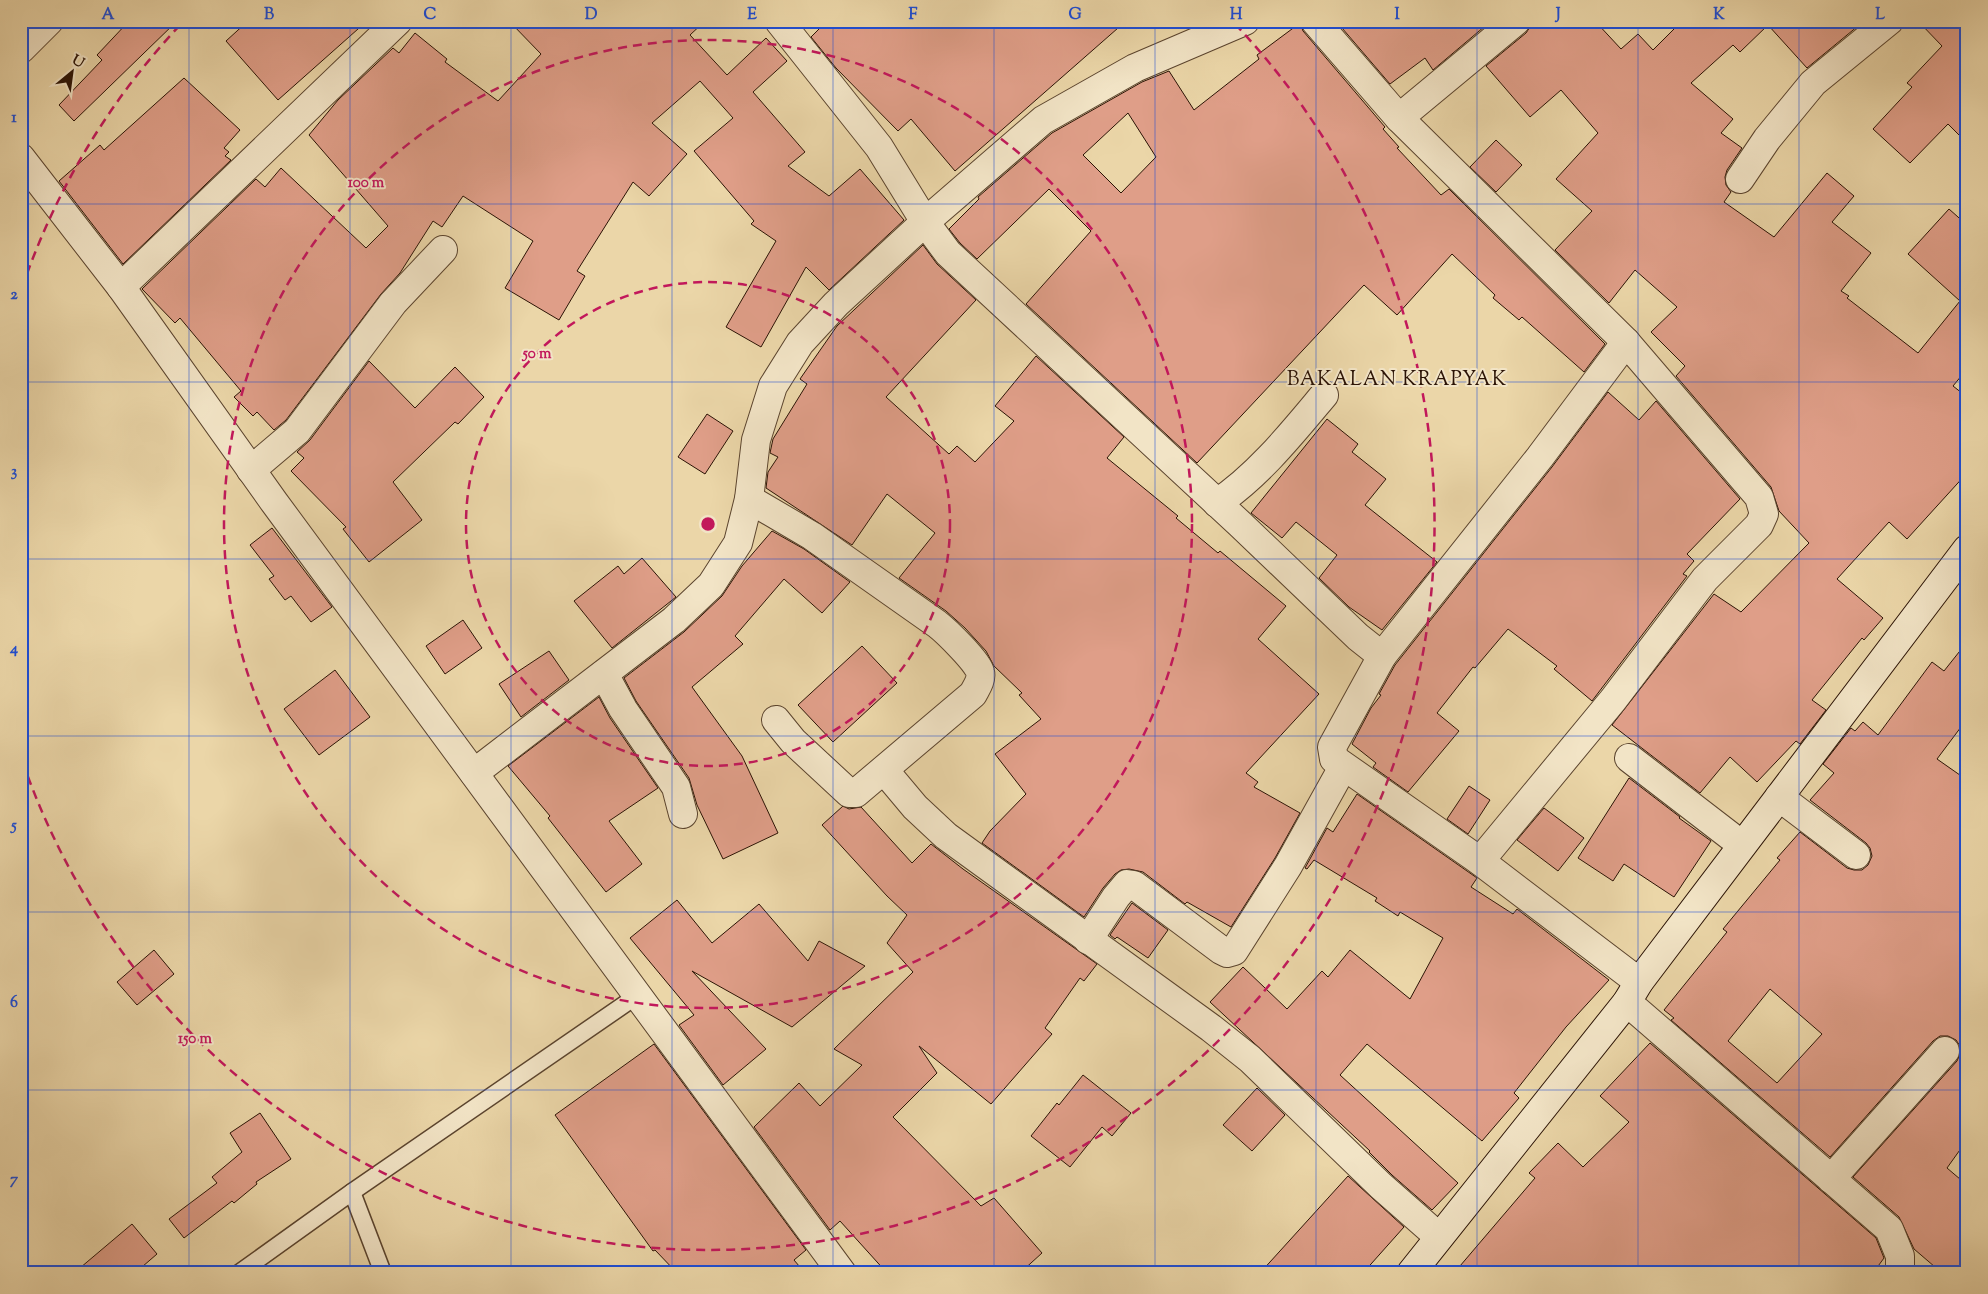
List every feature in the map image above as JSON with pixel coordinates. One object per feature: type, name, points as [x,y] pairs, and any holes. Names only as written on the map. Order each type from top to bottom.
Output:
[{"type":"street","points":[[21,49],[50,21]]},
{"type":"street","points":[[121,287],[398,21]]},
{"type":"street","points":[[780,21],[879,147],[925,222],[948,253],[1358,637],[1382,656]]},
{"type":"street","points":[[474,772],[674,620],[711,585],[738,543],[748,498],[756,440],[773,386],[800,343],[836,304],[925,222],[1043,120],[1135,68],[1245,21]]},
{"type":"street","points":[[1315,21],[1399,118],[1626,342],[1759,498],[1764,514],[1759,525],[1705,579],[1597,721],[1480,861]]},
{"type":"street","points":[[1399,118],[1516,21]]},
{"type":"street","points":[[1740,179],[1767,139],[1813,83],[1889,21]]},
{"type":"street","points":[[21,158],[121,287],[251,470],[842,1273]]},
{"type":"street","points":[[251,470],[297,430],[392,303],[443,250]]},
{"type":"street","points":[[1626,342],[1540,456],[1382,656],[1332,747],[1334,759],[1480,861],[1633,992],[1831,1179],[1888,1229],[1900,1256],[1900,1273]]},
{"type":"street","points":[[1217,503],[1236,491],[1254,474],[1324,396]]},
{"type":"street","points":[[748,498],[812,536],[937,624],[950,635],[980,670],[980,678],[973,694],[862,790],[856,793],[848,793],[793,741],[776,720]]},
{"type":"street","points":[[1411,1273],[1633,992],[1778,797],[1967,549]]},
{"type":"street","points":[[604,674],[623,709],[676,787],[683,814]]},
{"type":"street","points":[[1629,758],[1742,845]]},
{"type":"street","points":[[1088,940],[1127,884],[1134,885],[1221,950],[1227,952],[1234,951],[1288,866],[1343,767]]},
{"type":"street","points":[[884,770],[914,807],[946,836],[1250,1059],[1381,1186],[1439,1237]]},
{"type":"street","points":[[1778,797],[1856,855]]},
{"type":"street","points":[[1831,1179],[1944,1051]]},
{"type":"lane","points":[[239,1273],[352,1192],[638,995]]},
{"type":"lane","points":[[352,1192],[383,1273]]},
{"type":"building","points":[[129,21],[177,21],[74,121],[59,105],[102,60],[97,55]]},
{"type":"building","points":[[248,21],[367,21],[278,100],[226,41]]},
{"type":"building","points":[[509,21],[705,21],[690,35],[727,75],[766,38],[787,61],[753,92],[805,152],[788,166],[829,196],[860,169],[904,220],[829,290],[806,267],[761,347],[726,327],[776,241],[751,224],[754,221],[694,151],[733,118],[700,81],[652,123],[687,154],[649,196],[633,182],[577,271],[585,276],[559,320],[505,288],[533,241],[463,196],[442,227],[433,221],[400,273],[381,294],[286,420],[274,430],[257,412],[253,416],[234,397],[241,391],[180,318],[175,323],[142,289],[256,179],[265,187],[281,168],[366,248],[388,226],[309,135],[338,100],[393,48],[399,53],[415,33],[447,59],[445,62],[498,101],[541,54]]},
{"type":"building","points":[[827,21],[1126,21],[955,171],[911,119],[898,131],[836,68],[811,37]]},
{"type":"building","points":[[1336,21],[1491,21],[1433,70],[1425,58],[1390,84]]},
{"type":"building","points":[[1531,21],[1595,21],[1621,49],[1638,34],[1653,50],[1682,21],[1864,21],[1807,68],[1768,25],[1740,52],[1733,45],[1691,83],[1733,119],[1721,133],[1742,148],[1727,170],[1725,177],[1726,185],[1731,192],[1724,202],[1774,237],[1827,173],[1854,196],[1832,222],[1871,253],[1841,291],[1849,296],[1847,298],[1918,353],[1960,301],[1908,254],[1949,209],[1967,225],[1967,369],[1953,386],[1967,397],[1967,473],[1907,539],[1889,522],[1837,579],[1883,618],[1864,640],[1862,638],[1812,700],[1826,710],[1800,744],[1796,741],[1757,782],[1730,757],[1700,793],[1612,725],[1714,594],[1741,612],[1809,543],[1779,511],[1771,487],[1676,376],[1685,366],[1651,332],[1677,307],[1635,270],[1609,303],[1555,250],[1592,211],[1556,179],[1598,133],[1561,90],[1530,117],[1486,66],[1526,33]]},
{"type":"building","points":[[1918,21],[1967,21],[1967,143],[1948,124],[1910,163],[1873,129],[1912,87],[1907,83],[1942,46]]},
{"type":"building","points":[[1300,23],[1303,31],[1385,127],[1383,129],[1399,147],[1397,148],[1441,195],[1449,189],[1605,344],[1584,372],[1522,317],[1519,320],[1493,298],[1495,295],[1452,254],[1397,315],[1364,285],[1197,463],[1026,304],[1091,231],[1049,189],[977,259],[960,243],[949,229],[979,199],[978,197],[1052,133],[1142,82],[1169,71],[1194,110],[1259,59],[1257,55]],"holes":[[[1128,113],[1156,157],[1121,193],[1083,155]]]},
{"type":"building","points":[[184,78],[240,130],[224,148],[229,152],[225,156],[231,160],[123,264],[59,181],[100,145],[104,150]]},
{"type":"building","points":[[1496,140],[1522,165],[1496,192],[1470,167]]},
{"type":"building","points":[[923,245],[937,264],[976,300],[886,397],[949,454],[957,446],[975,462],[1014,421],[995,406],[1036,356],[1124,437],[1107,458],[1178,516],[1176,518],[1218,553],[1220,551],[1286,606],[1258,639],[1319,694],[1246,773],[1258,782],[1254,787],[1300,813],[1275,858],[1231,927],[1187,902],[1185,904],[1143,872],[1129,869],[1121,870],[1115,874],[1103,888],[1084,917],[982,843],[990,831],[1026,794],[995,754],[1041,719],[1019,695],[1022,693],[994,666],[986,651],[965,628],[946,611],[899,578],[935,533],[887,494],[852,545],[766,488],[768,472],[778,457],[770,453],[773,439],[807,384],[800,379],[837,326]]},
{"type":"building","points":[[369,361],[415,408],[455,367],[484,397],[458,424],[455,422],[393,482],[422,520],[369,562],[343,529],[346,527],[291,471],[304,458],[297,452],[310,440]]},
{"type":"building","points":[[1608,392],[1639,420],[1656,401],[1740,499],[1687,554],[1694,561],[1683,574],[1687,576],[1592,701],[1554,669],[1557,666],[1508,629],[1475,668],[1473,667],[1437,713],[1459,731],[1408,792],[1373,767],[1376,763],[1352,744],[1371,708],[1381,695],[1379,694],[1395,665],[1552,467]]},
{"type":"building","points":[[707,414],[733,431],[705,474],[678,457]]},
{"type":"building","points":[[1327,419],[1358,444],[1352,452],[1386,479],[1365,505],[1437,562],[1382,630],[1349,607],[1319,578],[1337,555],[1296,522],[1282,538],[1251,513]]},
{"type":"building","points":[[272,528],[332,607],[311,622],[291,596],[285,600],[269,579],[274,576],[250,545]]},
{"type":"building","points":[[772,531],[804,549],[850,582],[822,613],[784,579],[735,636],[743,644],[692,687],[742,756],[778,833],[723,859],[697,805],[689,778],[636,701],[624,678],[684,632],[722,596],[742,566]]},
{"type":"building","points":[[642,558],[676,597],[612,648],[574,601],[618,566],[624,574]]},
{"type":"building","points":[[463,620],[482,648],[445,674],[426,646]]},
{"type":"building","points":[[1967,642],[1967,719],[1937,759],[1967,780],[1967,1140],[1947,1168],[1967,1185],[1967,1273],[1942,1273],[1914,1249],[1899,1217],[1853,1177],[1957,1061],[1960,1054],[1960,1046],[1956,1040],[1948,1036],[1940,1036],[1933,1041],[1830,1157],[1671,1020],[1674,1018],[1664,1010],[1727,932],[1723,929],[1780,860],[1777,858],[1800,832],[1847,868],[1862,870],[1868,865],[1872,856],[1870,848],[1866,843],[1810,800],[1834,773],[1823,764],[1851,728],[1855,731],[1863,722],[1878,735],[1932,662],[1944,671]],"holes":[[[1770,989],[1822,1034],[1777,1083],[1728,1041]]]},
{"type":"building","points":[[862,646],[897,683],[833,742],[798,705]]},
{"type":"building","points":[[549,651],[569,680],[521,717],[499,684]]},
{"type":"building","points":[[335,670],[370,717],[319,755],[284,709]]},
{"type":"building","points":[[599,697],[610,718],[658,788],[609,821],[642,864],[606,892],[548,818],[550,816],[508,766]]},
{"type":"building","points":[[1629,778],[1711,841],[1674,897],[1624,864],[1613,881],[1578,858]]},
{"type":"building","points":[[1469,786],[1490,800],[1468,834],[1447,819]]},
{"type":"building","points":[[1357,794],[1477,878],[1471,887],[1513,914],[1517,909],[1609,980],[1566,1027],[1514,1093],[1519,1098],[1482,1141],[1367,1044],[1340,1075],[1458,1183],[1432,1210],[1392,1175],[1370,1151],[1210,1002],[1243,967],[1287,1009],[1322,971],[1328,977],[1350,950],[1410,999],[1443,938],[1400,912],[1398,916],[1375,901],[1377,898],[1314,860],[1307,869],[1305,868],[1327,828],[1333,832]]},
{"type":"building","points":[[843,806],[849,809],[861,807],[912,863],[931,844],[963,869],[1097,964],[1084,981],[1080,978],[1045,1028],[1052,1034],[991,1104],[919,1046],[937,1073],[893,1117],[981,1206],[994,1198],[1042,1253],[1020,1273],[887,1273],[840,1221],[830,1230],[754,1127],[799,1083],[820,1106],[862,1065],[834,1049],[913,972],[887,943],[907,915],[822,825]]},
{"type":"building","points":[[1544,808],[1584,838],[1558,871],[1517,840]]},
{"type":"building","points":[[677,900],[712,943],[759,904],[808,961],[819,941],[865,966],[792,1027],[692,971],[766,1049],[723,1085],[679,1025],[694,1015],[630,938]]},
{"type":"building","points":[[1132,903],[1168,930],[1148,958],[1117,937],[1115,939],[1110,935]]},
{"type":"building","points":[[154,950],[174,974],[137,1005],[117,982]]},
{"type":"building","points":[[1650,1043],[1876,1238],[1884,1258],[1873,1273],[1454,1273],[1535,1178],[1529,1173],[1558,1143],[1583,1167],[1629,1122],[1600,1096]]},
{"type":"building","points":[[654,1044],[806,1250],[794,1260],[805,1273],[677,1273],[655,1250],[653,1251],[555,1115]]},
{"type":"building","points":[[1083,1075],[1131,1113],[1112,1136],[1102,1127],[1070,1167],[1031,1136],[1057,1103],[1059,1105]]},
{"type":"building","points":[[1257,1088],[1285,1115],[1252,1151],[1223,1125]]},
{"type":"building","points":[[260,1113],[291,1159],[256,1182],[257,1184],[234,1203],[232,1201],[184,1238],[169,1219],[217,1183],[212,1177],[242,1152],[230,1133]]},
{"type":"building","points":[[1348,1176],[1404,1227],[1363,1273],[1260,1273]]},
{"type":"building","points":[[132,1224],[157,1254],[135,1273],[74,1273]]},
{"type":"district","name":"BAKALAN KRAPYAK","points":[[1397,378]]}]
